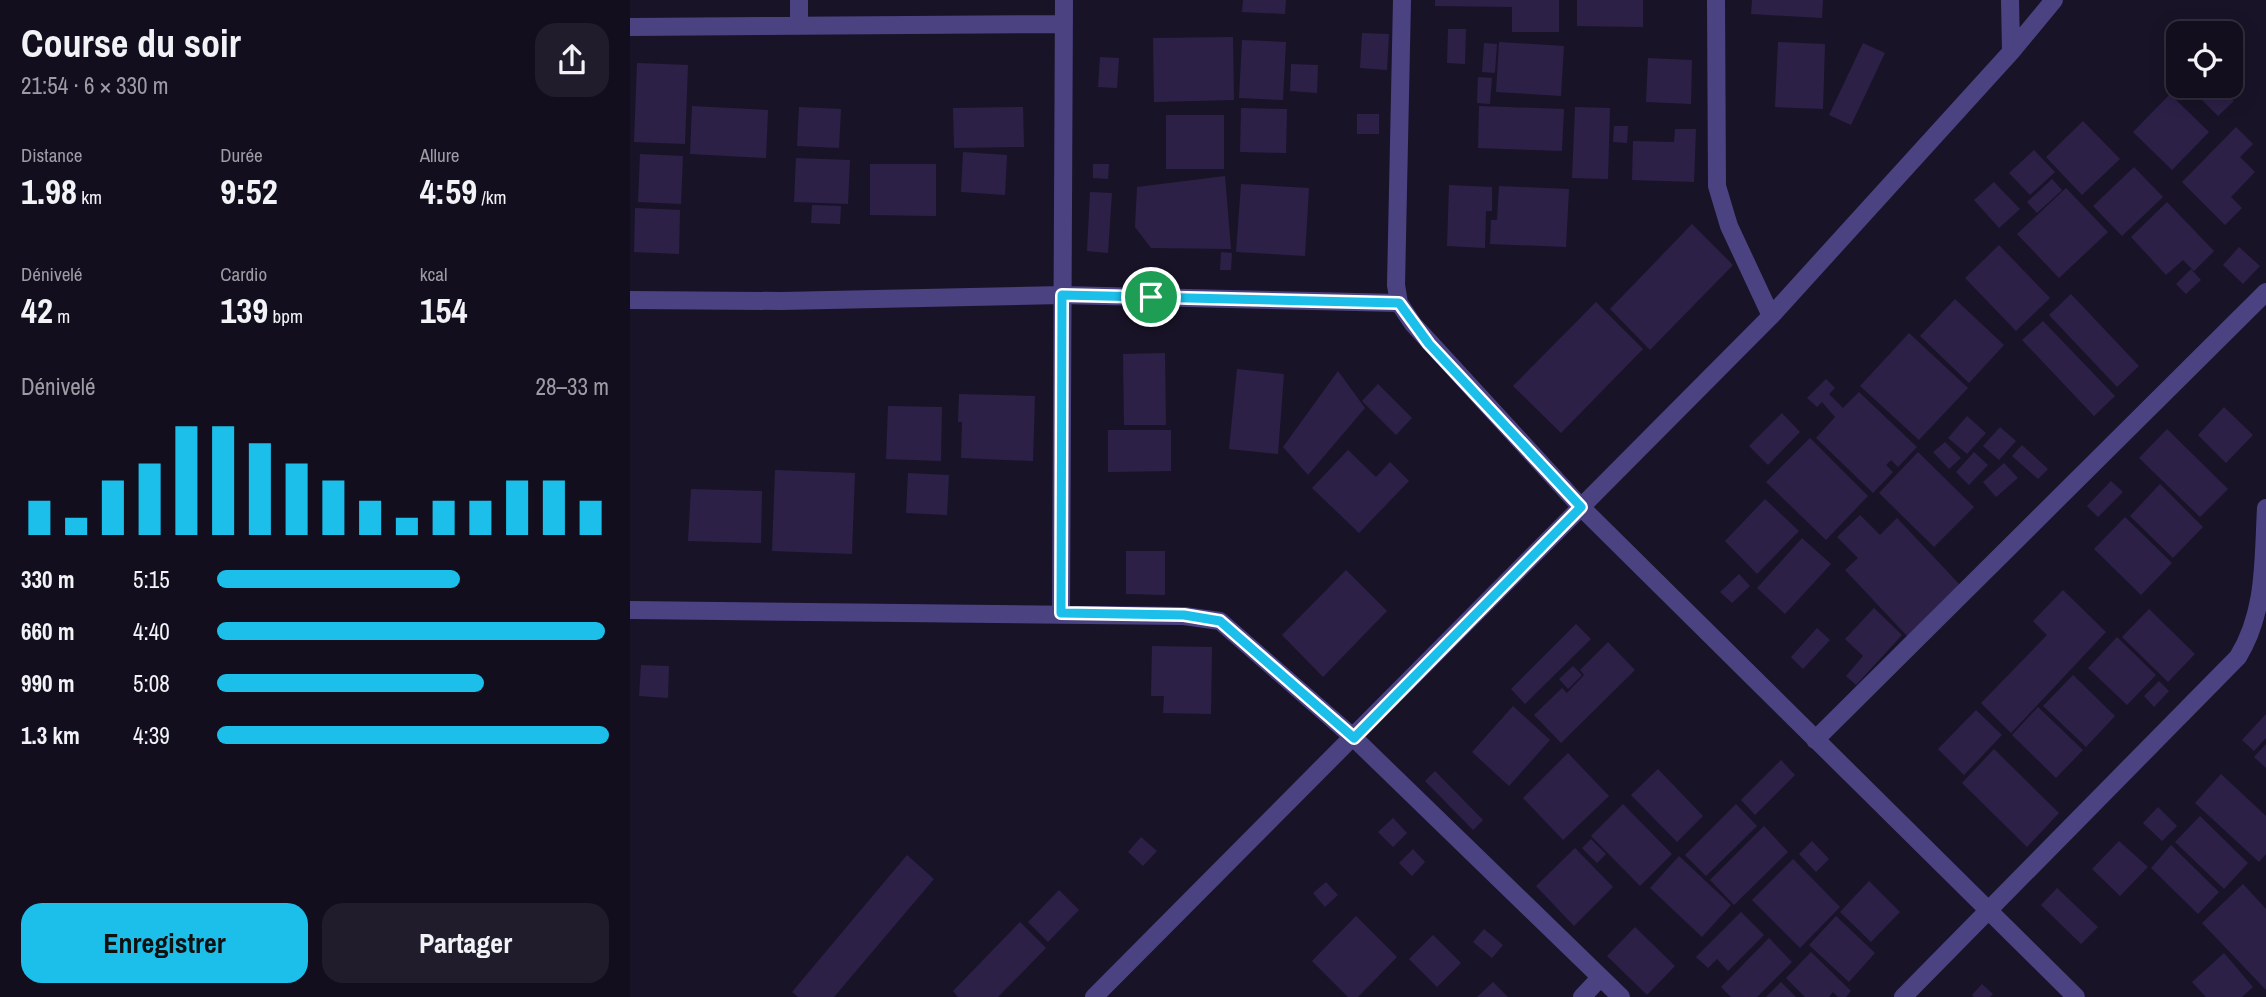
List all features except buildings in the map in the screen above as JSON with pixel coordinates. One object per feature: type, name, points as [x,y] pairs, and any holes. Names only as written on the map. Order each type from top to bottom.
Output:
[{"type":"street","points":[[799,0],[799,24]]},
{"type":"street","points":[[1061,613],[1063,0]]},
{"type":"street","points":[[1402,0],[1396,285],[1399,303],[1429,344],[1581,507],[2076,997]]},
{"type":"street","points":[[1716,0],[1717,186],[1729,226],[1771,316]]},
{"type":"street","points":[[2010,0],[2011,52]]},
{"type":"street","points":[[1094,997],[1771,316],[2011,52],[2054,0]]},
{"type":"street","points":[[630,27],[1064,24]]},
{"type":"street","points":[[1815,740],[2266,292]]},
{"type":"street","points":[[630,300],[781,301],[1062,295],[1399,303]]},
{"type":"street","points":[[1903,997],[2238,657],[2255,628],[2260,604],[2266,508]]},
{"type":"street","points":[[630,610],[1184,615],[1220,621],[1354,738],[1621,997]]},
{"type":"street","points":[[1582,997],[1600,978]]},
{"type":"route","points":[[1062,295],[1151,297],[1399,303],[1429,344],[1581,507],[1354,738],[1220,621],[1184,615],[1061,613],[1062,295]]}]
